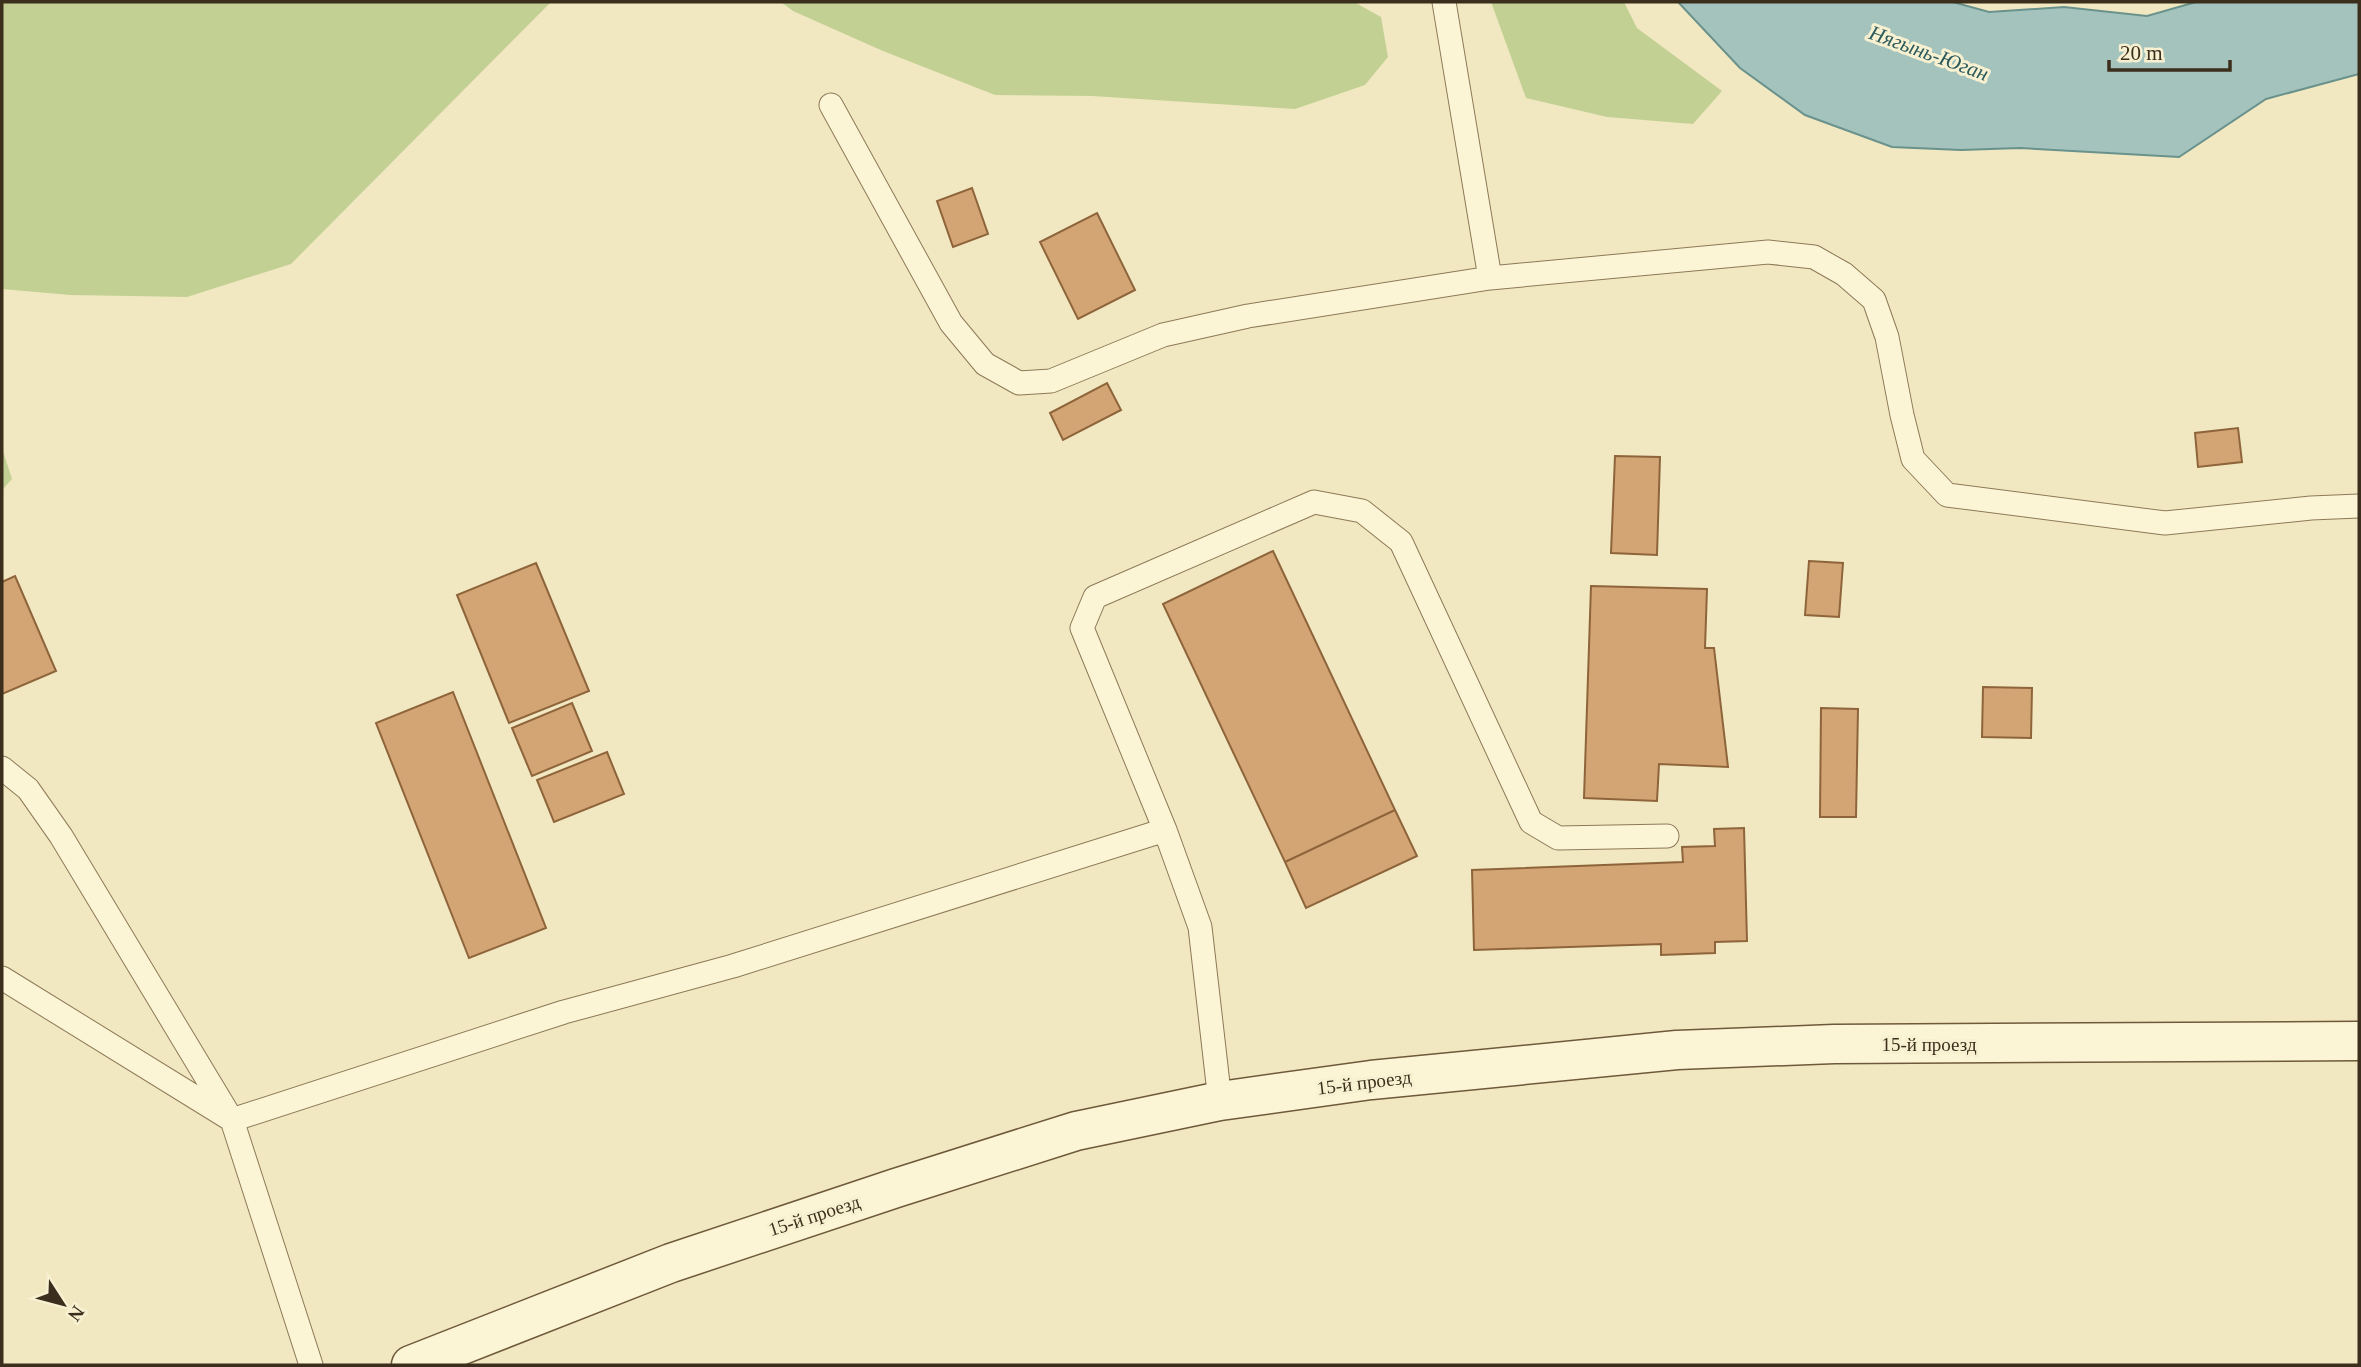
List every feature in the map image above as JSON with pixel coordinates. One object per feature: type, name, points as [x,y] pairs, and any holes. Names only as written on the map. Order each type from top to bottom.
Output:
[{"type":"main road","name":"15-й проезд","points":[[411,1365],[671,1263],[897,1188],[1076,1131],[1220,1101],[1371,1080],[1677,1050],[1834,1044],[2359,1041]]},
{"type":"lane","points":[[1444,2],[1490,278]]},
{"type":"lane","points":[[831,105],[951,323],[985,364],[1019,383],[1051,381],[1163,335],[1236,319],[1490,278],[1768,252],[1814,257],[1844,274],[1874,300],[1887,337],[1913,459],[1947,495],[2165,523],[2311,508],[2359,506]]},
{"type":"lane","points":[[1220,1101],[1200,927],[1165,830],[1083,628],[1094,597],[1314,502],[1362,512],[1401,542],[1531,822],[1558,838],[1667,836]]},
{"type":"lane","points":[[2,768],[29,789],[61,836],[232,1119],[311,1365]]},
{"type":"lane","points":[[2,978],[232,1119],[564,1012],[733,966],[1165,830]]},
{"type":"green space","points":[[2,2],[551,2],[291,264],[187,297],[70,295],[2,289]]},
{"type":"green space","points":[[781,2],[1354,2],[1381,17],[1388,57],[1365,85],[1295,109],[1092,96],[995,95],[883,51],[793,11]]},
{"type":"green space","points":[[1491,2],[1624,2],[1637,28],[1722,91],[1693,124],[1607,117],[1526,98]]},
{"type":"green space","points":[[2,448],[12,479],[2,490]]},
{"type":"water","name":"Нягынь-Юган","points":[[1678,2],[1953,2],[1989,12],[2064,7],[2147,16],[2196,2],[2359,2],[2359,74],[2266,99],[2179,157],[2020,148],[1961,150],[1892,147],[1805,115],[1740,68]]},
{"type":"building","points":[[972,188],[988,234],[953,247],[937,201]]},
{"type":"building","points":[[1097,213],[1135,290],[1078,319],[1040,242]]},
{"type":"building","points":[[1107,383],[1121,410],[1063,440],[1050,413]]},
{"type":"building","points":[[2238,428],[2242,462],[2198,467],[2195,433]]},
{"type":"building","points":[[1615,456],[1660,457],[1657,555],[1611,553]]},
{"type":"building","points":[[1273,551],[1395,810],[1285,862],[1163,604]]},
{"type":"building","points":[[1809,561],[1843,563],[1839,617],[1805,615]]},
{"type":"building","points":[[536,563],[589,691],[509,723],[457,595]]},
{"type":"building","points":[[15,576],[56,671],[2,694],[2,582]]},
{"type":"building","points":[[1591,586],[1707,589],[1705,648],[1714,648],[1728,767],[1659,764],[1657,801],[1584,798]]},
{"type":"building","points":[[1983,687],[2032,688],[2031,738],[1982,737]]},
{"type":"building","points":[[453,692],[546,928],[469,958],[376,723]]},
{"type":"building","points":[[572,703],[592,751],[532,776],[512,728]]},
{"type":"building","points":[[1821,708],[1858,709],[1856,817],[1820,817]]},
{"type":"building","points":[[607,752],[624,794],[554,822],[537,780]]},
{"type":"building","points":[[1395,810],[1417,856],[1306,908],[1285,862]]},
{"type":"building","points":[[1744,828],[1747,941],[1715,942],[1715,953],[1661,955],[1661,944],[1474,950],[1472,870],[1683,862],[1682,847],[1715,846],[1714,829]]}]
